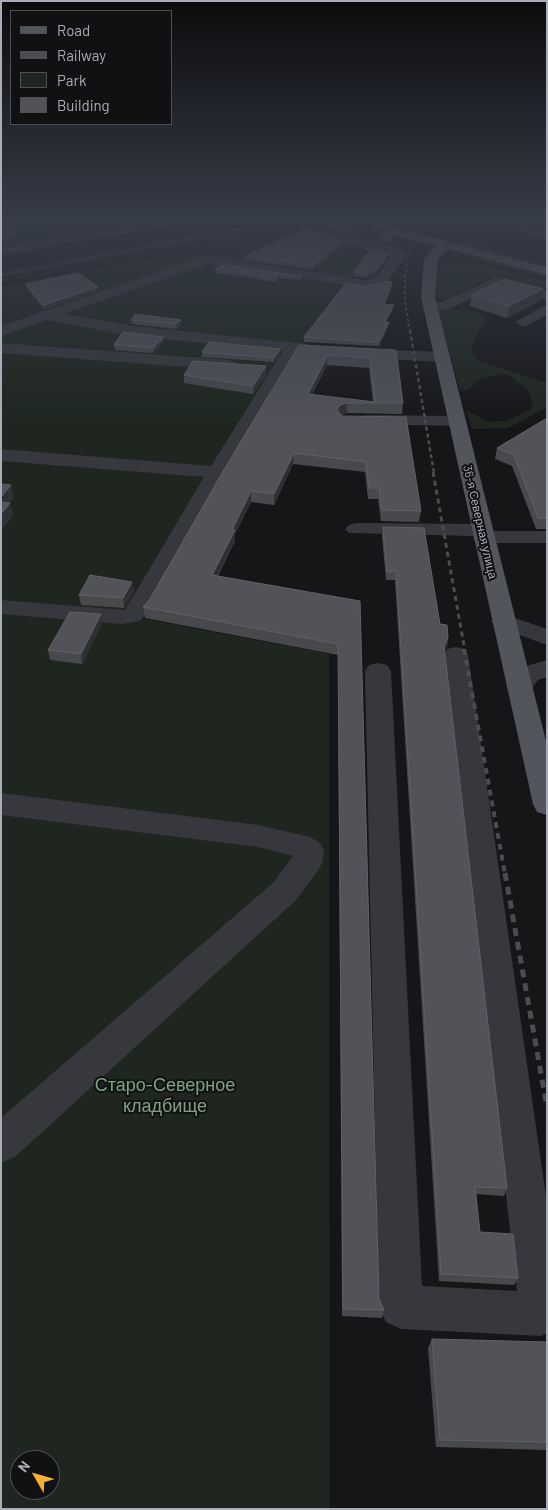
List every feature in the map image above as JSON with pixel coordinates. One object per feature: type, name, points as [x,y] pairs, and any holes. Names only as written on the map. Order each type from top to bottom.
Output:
[{"type":"main road","name":"36-я Северная улица","points":[[428,289],[430,306],[547,804]]},
{"type":"street","points":[[1,331],[121,289]]},
{"type":"street","points":[[430,306],[444,306],[478,289]]},
{"type":"street","points":[[525,289],[547,296]]},
{"type":"street","points":[[523,322],[547,309]]},
{"type":"street","points":[[45,316],[133,331],[325,350]]},
{"type":"street","points":[[1,348],[243,366]]},
{"type":"street","points":[[1,607],[122,617],[132,616],[138,610],[217,472],[270,368],[292,348]]},
{"type":"street","points":[[342,352],[442,358]]},
{"type":"street","points":[[347,420],[457,421]]},
{"type":"street","points":[[1,455],[217,472]]},
{"type":"street","points":[[356,529],[547,536]]},
{"type":"street","points":[[503,620],[547,638]]},
{"type":"street","points":[[378,671],[402,1306],[541,1314],[541,1275],[456,655]]},
{"type":"street","points":[[519,687],[529,674],[547,668]]},
{"type":"street","points":[[1,804],[258,836],[299,845],[309,851],[308,861],[285,891],[1,1144]]},
{"type":"green space","name":"Старо-Северное кладбище","points":[[1,289],[342,289],[297,351],[140,618],[329,654],[330,1509],[1,1509]]},
{"type":"green space","points":[[435,289],[467,289],[449,299],[435,299]]},
{"type":"green space","points":[[438,309],[474,312],[484,317],[485,321],[471,347],[473,354],[479,361],[547,383],[547,407],[508,428],[472,429],[467,411],[490,422],[506,421],[530,410],[533,403],[528,390],[508,375],[499,374],[480,379],[467,391],[460,390]]},
{"type":"building","points":[[31,289],[91,289],[44,305]]},
{"type":"building","points":[[341,289],[389,289],[384,304],[394,305],[384,322],[389,322],[379,342],[304,337]]},
{"type":"building","points":[[483,289],[542,289],[509,306],[471,295]]},
{"type":"building","points":[[135,314],[181,320],[176,324],[131,320]]},
{"type":"building","points":[[123,332],[164,337],[153,348],[114,345]]},
{"type":"building","points":[[209,342],[280,349],[274,358],[202,352]]},
{"type":"building","points":[[299,345],[396,350],[403,403],[347,403],[340,405],[337,410],[342,416],[406,417],[421,511],[382,510],[379,488],[369,488],[366,462],[294,453],[274,494],[251,491],[232,530],[235,530],[212,575],[360,601],[379,1299],[384,1310],[343,1309],[338,644],[143,607],[150,599],[225,468]],"holes":[[[328,355],[370,358],[375,402],[308,394]]]},
{"type":"building","points":[[193,361],[266,366],[253,386],[184,375]]},
{"type":"building","points":[[547,418],[547,518],[538,518],[514,455],[497,448]]},
{"type":"building","points":[[1,484],[11,485],[1,497]]},
{"type":"building","points":[[1,502],[10,503],[1,514]]},
{"type":"building","points":[[383,527],[424,528],[440,624],[447,625],[448,638],[444,646],[507,1188],[475,1187],[480,1232],[513,1234],[518,1278],[441,1274],[396,571],[387,572]]},
{"type":"building","points":[[90,575],[132,582],[123,598],[79,595]]},
{"type":"building","points":[[70,612],[101,614],[81,654],[48,650]]},
{"type":"building","points":[[432,1339],[547,1342],[547,1442],[440,1440]]},
{"type":"railway","points":[[405,289],[405,303],[410,332]]},
{"type":"railway","points":[[410,330],[434,473]]},
{"type":"railway","points":[[433,472],[465,651]]},
{"type":"railway","points":[[464,649],[505,874]]},
{"type":"railway","points":[[505,873],[547,1107]]}]
